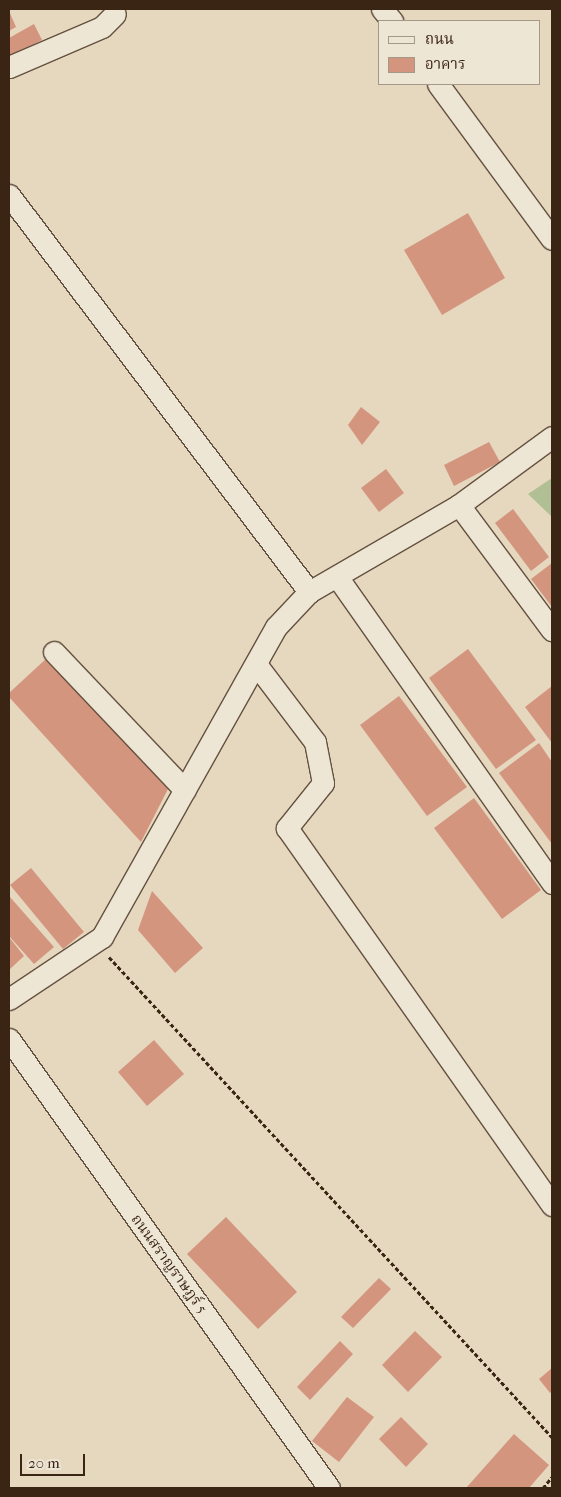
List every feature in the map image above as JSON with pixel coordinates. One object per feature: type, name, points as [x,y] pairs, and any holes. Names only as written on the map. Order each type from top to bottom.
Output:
[{"type":"street","points":[[382,9],[391,20]]},
{"type":"street","points":[[9,67],[102,27],[115,14]]},
{"type":"street","points":[[439,85],[552,240]]},
{"type":"street","points":[[9,195],[309,592]]},
{"type":"street","points":[[9,998],[102,937],[276,626],[309,592],[338,578],[459,505],[552,437]]},
{"type":"street","points":[[459,505],[552,630]]},
{"type":"street","points":[[338,578],[552,882]]},
{"type":"street","points":[[54,652],[185,790]]},
{"type":"street","points":[[256,664],[315,742],[323,783],[287,828],[552,1205]]},
{"type":"street","name":"ถนนสราญราษฎร์ 5","points":[[9,1039],[329,1488]]},
{"type":"path","points":[[95,942],[552,1437]]},
{"type":"path","points":[[543,1488],[552,1477]]},
{"type":"green space","points":[[552,478],[552,517],[528,494]]},
{"type":"building","points":[[9,11],[16,27],[9,31]]},
{"type":"building","points":[[34,24],[42,40],[9,57],[9,38]]},
{"type":"building","points":[[468,213],[505,278],[442,315],[404,250]]},
{"type":"building","points":[[361,407],[380,422],[362,445],[348,425]]},
{"type":"building","points":[[489,442],[500,462],[454,486],[444,465]]},
{"type":"building","points":[[386,469],[404,493],[379,512],[361,488]]},
{"type":"building","points":[[513,509],[549,557],[531,571],[495,523]]},
{"type":"building","points":[[552,563],[552,607],[531,579]]},
{"type":"building","points":[[468,649],[536,740],[496,769],[429,678]]},
{"type":"building","points":[[48,657],[168,789],[141,842],[9,697],[9,693]]},
{"type":"building","points":[[552,686],[552,743],[525,707]]},
{"type":"building","points":[[399,696],[467,787],[427,816],[360,725]]},
{"type":"building","points":[[539,743],[552,762],[552,844],[499,773]]},
{"type":"building","points":[[474,798],[541,890],[502,919],[434,828]]},
{"type":"building","points":[[31,868],[84,932],[63,949],[10,885]]},
{"type":"building","points":[[152,891],[203,948],[175,973],[138,930]]},
{"type":"building","points":[[10,897],[54,947],[34,964],[9,936]]},
{"type":"building","points":[[9,937],[24,956],[9,970]]},
{"type":"building","points":[[154,1040],[184,1074],[147,1106],[118,1072]]},
{"type":"building","points":[[226,1217],[297,1292],[258,1329],[187,1254]]},
{"type":"building","points":[[379,1278],[391,1289],[353,1328],[341,1317]]},
{"type":"building","points":[[415,1331],[442,1357],[408,1392],[382,1365]]},
{"type":"building","points":[[340,1341],[353,1354],[310,1400],[297,1387]]},
{"type":"building","points":[[552,1368],[552,1391],[550,1393],[539,1379]]},
{"type":"building","points":[[347,1397],[374,1417],[339,1462],[312,1441]]},
{"type":"building","points":[[401,1417],[428,1444],[406,1467],[379,1439]]},
{"type":"building","points":[[514,1434],[549,1465],[529,1488],[466,1488]]}]
